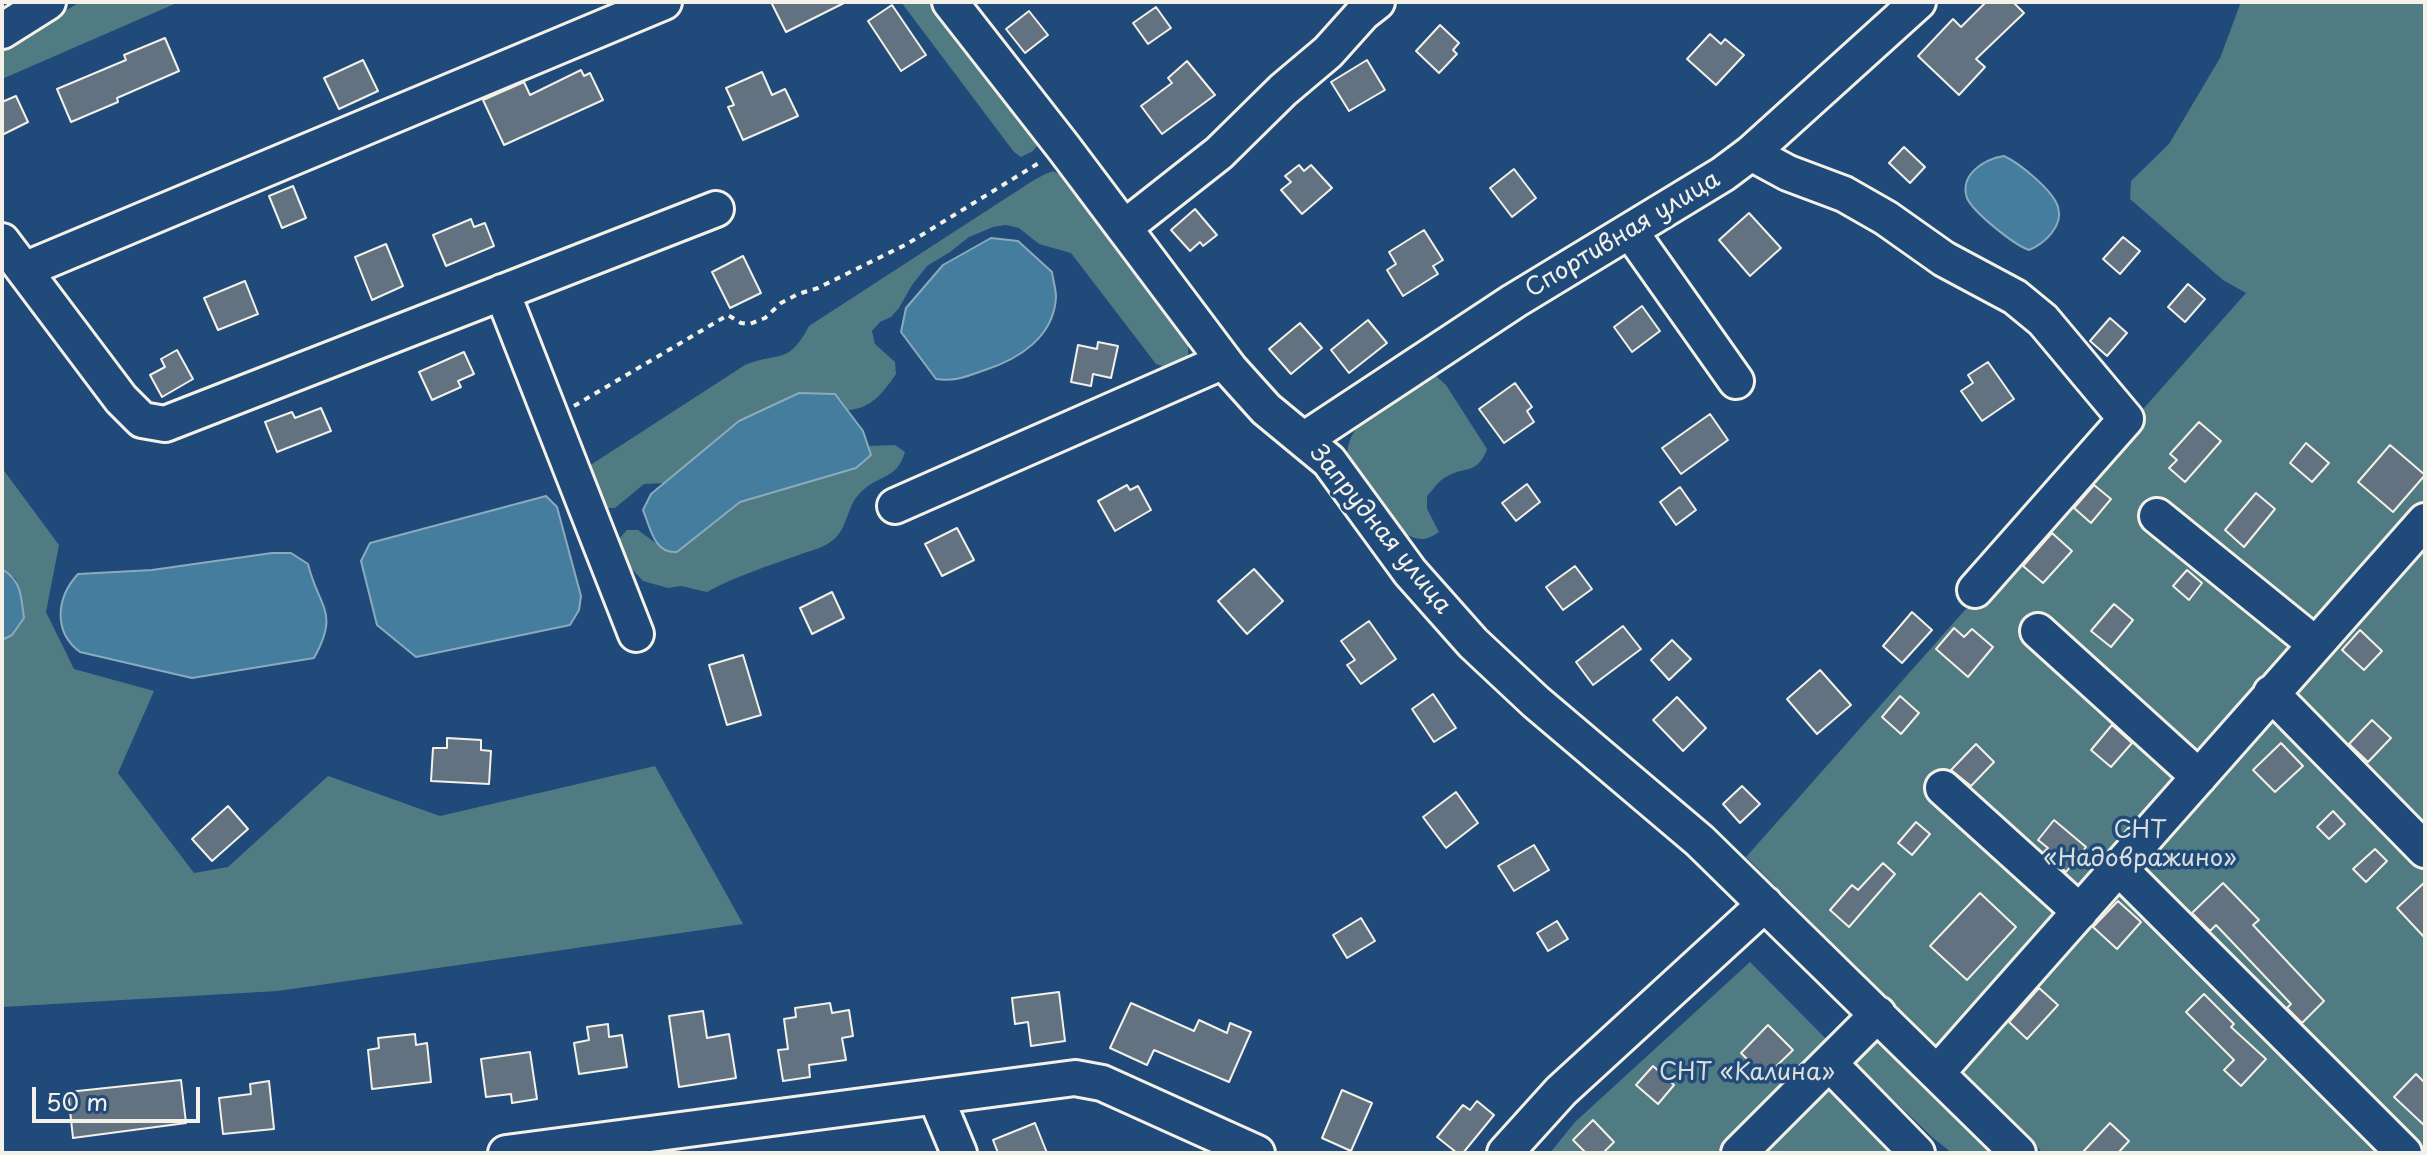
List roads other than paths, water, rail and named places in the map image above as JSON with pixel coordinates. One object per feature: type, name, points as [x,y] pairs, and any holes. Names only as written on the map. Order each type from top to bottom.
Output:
[{"type":"street","points":[[2,31],[48,2]]},
{"type":"street","points":[[24,270],[664,2]]},
{"type":"street","name":"Запрудная улица","points":[[950,2],[1125,227],[1224,361],[1266,409],[1329,461],[1410,572],[1473,643],[1536,702],[1700,841],[2018,1153]]},
{"type":"street","points":[[1125,227],[1219,153],[1377,2]]},
{"type":"street","name":"Спортивная улица","points":[[1305,439],[1514,301],[1723,174],[1751,153],[1918,2]]},
{"type":"street","points":[[1751,153],[1788,173],[1844,194],[1886,218],[1944,259],[2015,297],[2043,320],[2126,419],[1975,590]]},
{"type":"street","points":[[2,241],[121,399],[142,420],[165,424],[716,209]]},
{"type":"street","points":[[1630,231],[1736,381]]},
{"type":"street","points":[[502,292],[636,634]]},
{"type":"street","points":[[895,506],[1224,361]]},
{"type":"street","points":[[2157,516],[2315,644]]},
{"type":"street","points":[[1937,1073],[2271,693],[2423,528]]},
{"type":"street","points":[[2038,631],[2199,777]]},
{"type":"street","points":[[2271,693],[2425,850]]},
{"type":"street","points":[[1943,788],[2080,912]]},
{"type":"street","points":[[2119,868],[2404,1153]]},
{"type":"street","points":[[1505,1153],[1561,1091],[1765,904]]},
{"type":"street","points":[[1739,1153],[1878,1014]]},
{"type":"street","points":[[1829,1063],[1917,1153]]},
{"type":"street","points":[[506,1153],[562,1150],[1075,1078],[1102,1083],[1257,1153]]},
{"type":"street","points":[[936,1098],[959,1153]]},
{"type":"water","points":[[2004,156],[2035,178],[2050,193],[2058,207],[2058,221],[2051,233],[2029,250],[1995,227],[1967,198],[1967,182],[1975,169],[1989,160]]},
{"type":"water","points":[[991,238],[1018,241],[1052,272],[1056,294],[1049,324],[1042,335],[1010,360],[961,378],[936,379],[901,332],[906,308],[943,265]]},
{"type":"water","points":[[799,393],[835,394],[863,431],[871,455],[856,468],[740,502],[677,552],[663,549],[654,538],[643,510],[651,494],[739,421]]},
{"type":"water","points":[[546,496],[557,507],[581,596],[579,610],[570,625],[416,657],[377,625],[361,561],[370,543]]},
{"type":"water","points":[[291,553],[308,564],[326,619],[326,630],[314,658],[192,678],[80,652],[65,635],[62,604],[78,574],[152,570]]},
{"type":"water","points":[[2,569],[17,584],[24,618],[12,635],[2,640]]},
{"type":"park label","name":"СНТ «Надовражино»","points":[[2140,845]]},
{"type":"park label","name":"СНТ «Калина»","points":[[1747,1073]]}]
